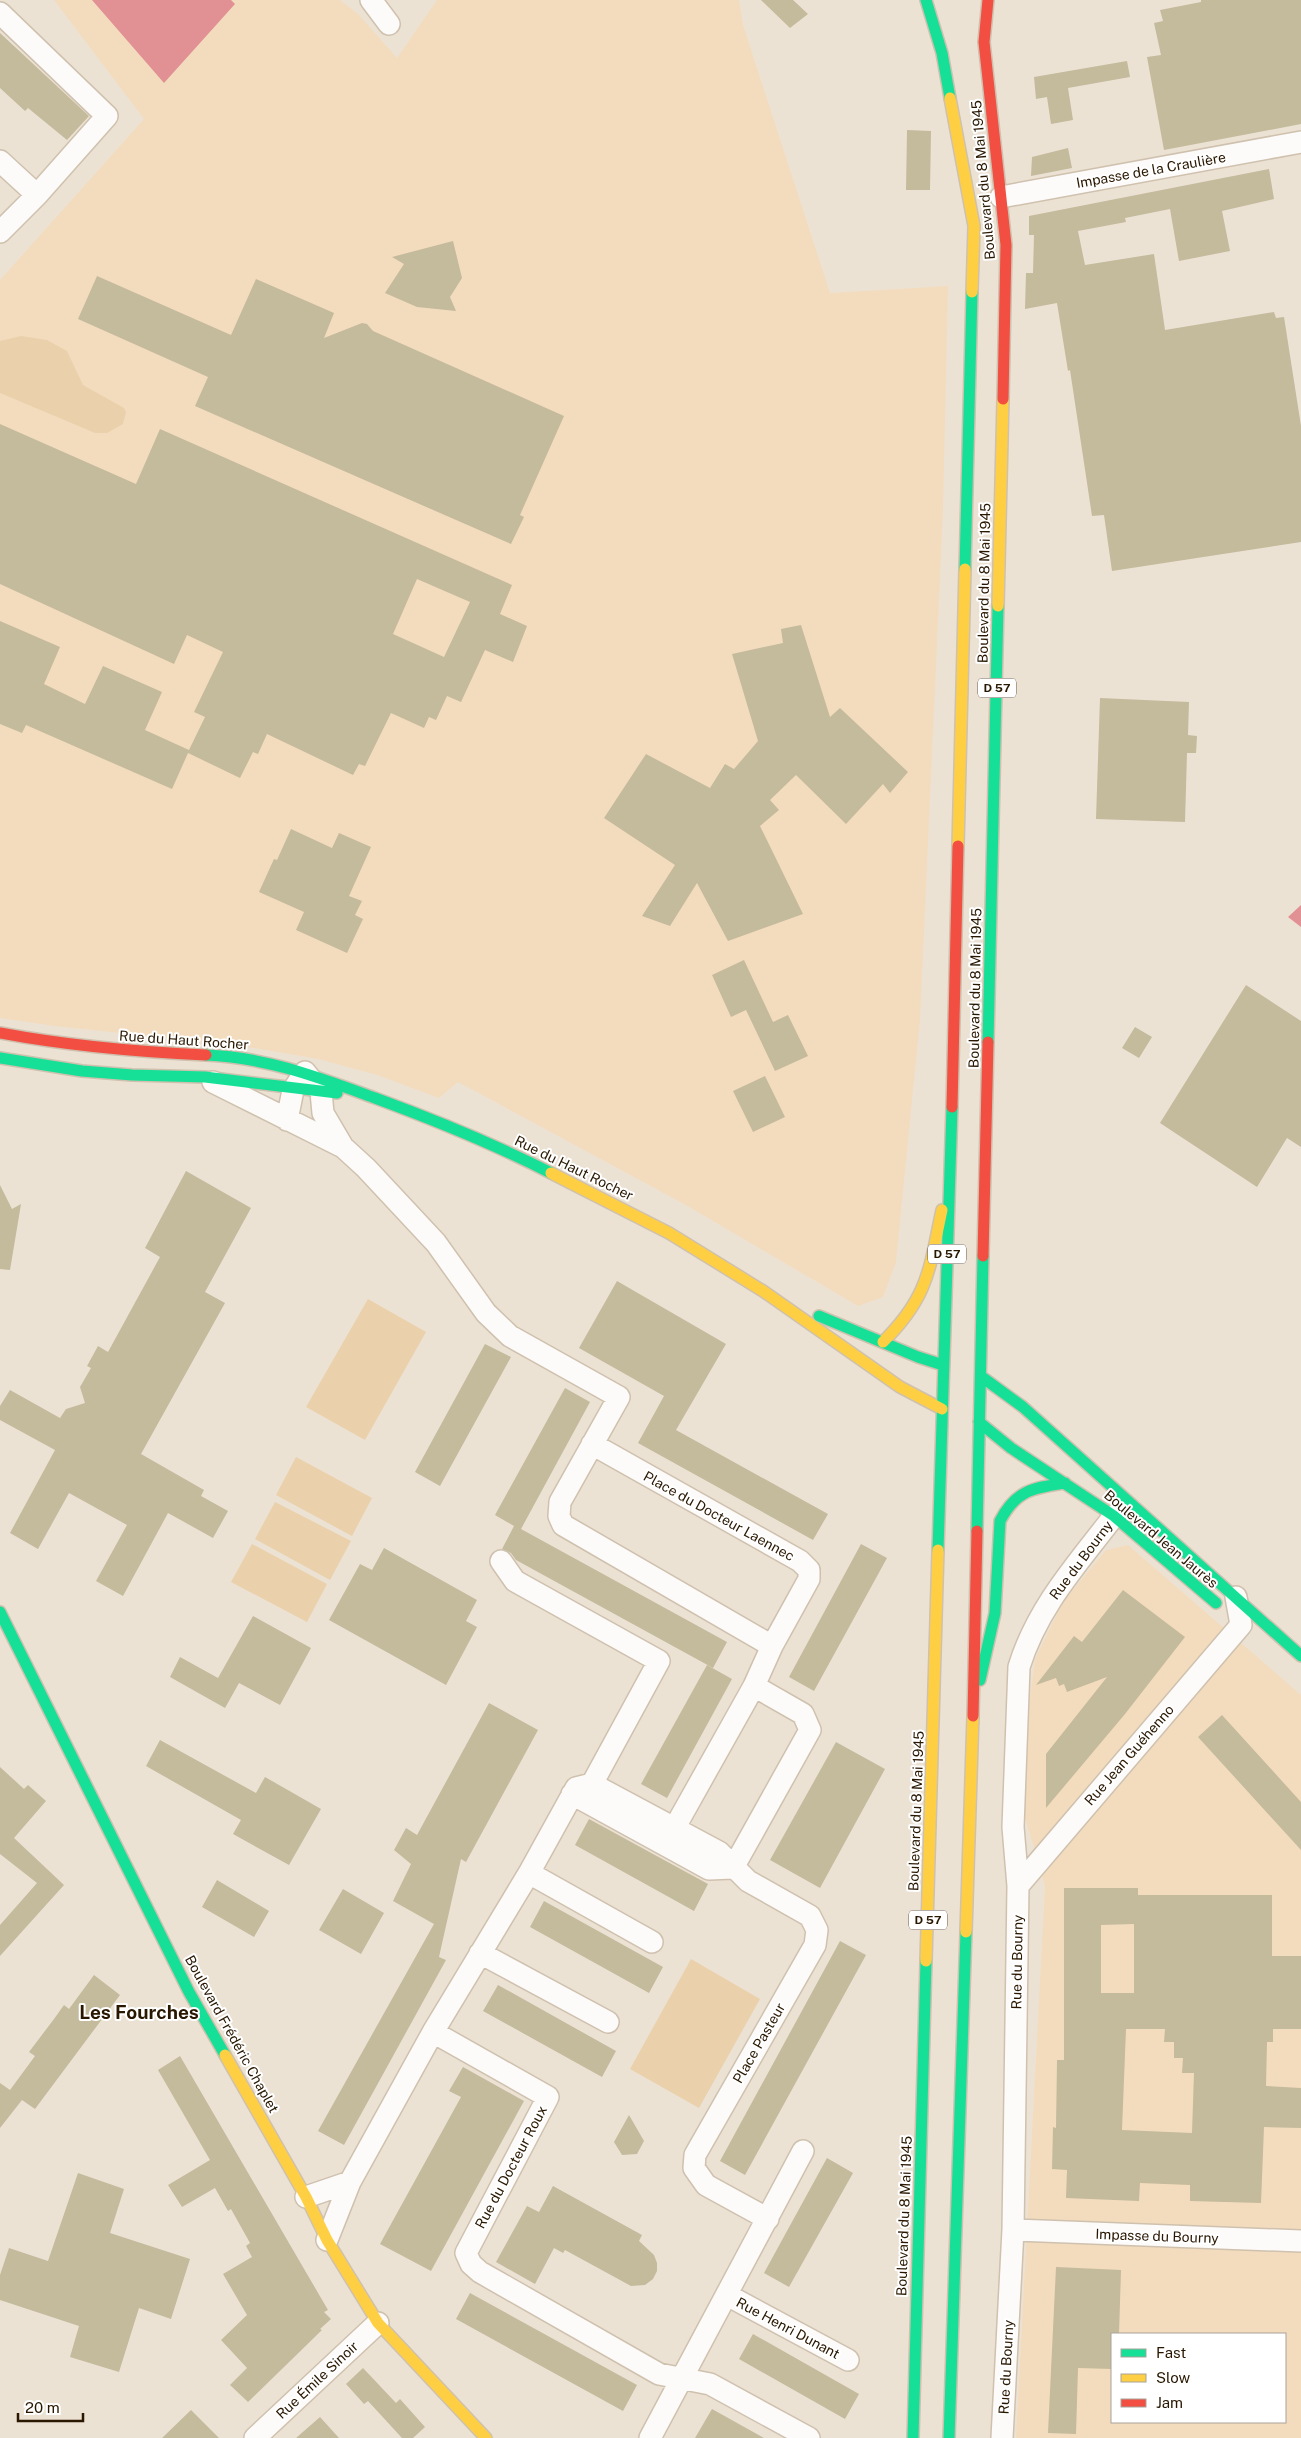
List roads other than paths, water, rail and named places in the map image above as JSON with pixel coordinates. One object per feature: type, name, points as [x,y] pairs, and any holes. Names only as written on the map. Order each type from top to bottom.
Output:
[{"type":"main road","name":"Boulevard du 8 Mai 1945","points":[[913,2438],[947,1411],[950,1179],[974,226],[942,53],[926,0]]},
{"type":"main road","name":"Boulevard du 8 Mai 1945","points":[[949,2438],[982,1377],[1006,255],[984,42],[988,0]]},
{"type":"main road","name":"Rue du Haut Rocher","points":[[0,1033],[48,1042],[136,1052],[236,1056],[305,1072],[461,1130],[548,1171],[669,1233],[763,1291],[900,1387],[947,1411]]},
{"type":"main road","name":"Rue du Haut Rocher","points":[[0,1058],[48,1068],[131,1075],[204,1077],[259,1083],[292,1090],[361,1094]]},
{"type":"main road","points":[[952,1143],[960,1161]]},
{"type":"main road","points":[[883,1342],[906,1319],[917,1302],[923,1287],[950,1179]]},
{"type":"main road","name":"Rue du Haut Rocher","points":[[763,1291],[883,1342],[948,1367]]},
{"type":"main road","points":[[982,1360],[1018,1390],[1053,1434]]},
{"type":"main road","points":[[968,1373],[982,1377]]},
{"type":"main road","name":"Boulevard Jean Jaurès","points":[[982,1377],[1005,1392],[1301,1656]]},
{"type":"main road","name":"Boulevard Jean Jaurès","points":[[967,1417],[980,1422],[1011,1448],[1114,1516],[1244,1629]]},
{"type":"main road","points":[[980,1422],[998,1418]]},
{"type":"main road","points":[[1022,1421],[1053,1434]]},
{"type":"main road","points":[[973,1713],[995,1613],[1000,1521],[1010,1504],[1024,1491],[1065,1483]]},
{"type":"main road","name":"Boulevard Frédéric Chaplet","points":[[0,1612],[189,1992],[306,2197],[328,2240],[378,2323],[486,2438]]},
{"type":"main road","points":[[961,1663],[973,1713]]},
{"type":"street","points":[[371,0],[389,24]]},
{"type":"street","points":[[0,13],[107,116],[37,195],[0,232]]},
{"type":"street","name":"Impasse de la Craulière","points":[[1001,197],[1301,142]]},
{"type":"street","points":[[0,161],[37,195]]},
{"type":"street","points":[[287,1120],[292,1090],[305,1072],[321,1092],[323,1113],[343,1147]]},
{"type":"street","points":[[204,1077],[343,1147],[366,1168],[436,1243],[486,1312],[510,1336],[619,1397],[560,1502],[559,1516],[563,1525],[772,1646]]},
{"type":"street","name":"Place du Docteur Laennec","points":[[592,1444],[800,1561],[808,1570],[808,1579],[772,1646],[754,1686],[675,1827]]},
{"type":"street","name":"Rue du Bourny","points":[[1002,2438],[1013,2230],[1018,1886],[1013,1827],[1020,1667],[1027,1641],[1043,1610],[1114,1516]]},
{"type":"street","points":[[328,2240],[350,2182],[433,2032],[529,1873],[572,1794],[576,1788],[592,1784],[658,1661],[515,1581],[501,1561]]},
{"type":"street","points":[[1236,1597],[1244,1629]]},
{"type":"street","name":"Rue Jean Guéhenno","points":[[1018,1886],[1244,1629]]},
{"type":"street","points":[[572,1794],[709,1868],[733,1868],[810,1730],[803,1714],[754,1686]]},
{"type":"street","name":"Place Pasteur","points":[[592,1784],[719,1852],[733,1868],[756,1886],[810,1916],[817,1930],[815,1944],[695,2155],[694,2168],[706,2185],[768,2219]]},
{"type":"street","points":[[529,1873],[652,1942]]},
{"type":"street","points":[[480,1953],[608,2022]]},
{"type":"street","name":"Rue du Docteur Roux","points":[[433,2032],[548,2097],[466,2253],[471,2264],[480,2272],[659,2374],[684,2378]]},
{"type":"street","name":"Rue Henri Dunant","points":[[650,2438],[684,2378],[803,2152]]},
{"type":"street","points":[[306,2197],[350,2182]]},
{"type":"street","name":"Impasse du Bourny","points":[[1013,2230],[1301,2241]]},
{"type":"street","name":"Rue Henri Dunant","points":[[727,2295],[848,2360]]},
{"type":"street","name":"Rue Émile Sinoir","points":[[255,2438],[378,2323]]},
{"type":"street","points":[[684,2378],[710,2384],[809,2438]]},
{"type":"district","name":"Les Fourches","points":[[139,2012]]}]
